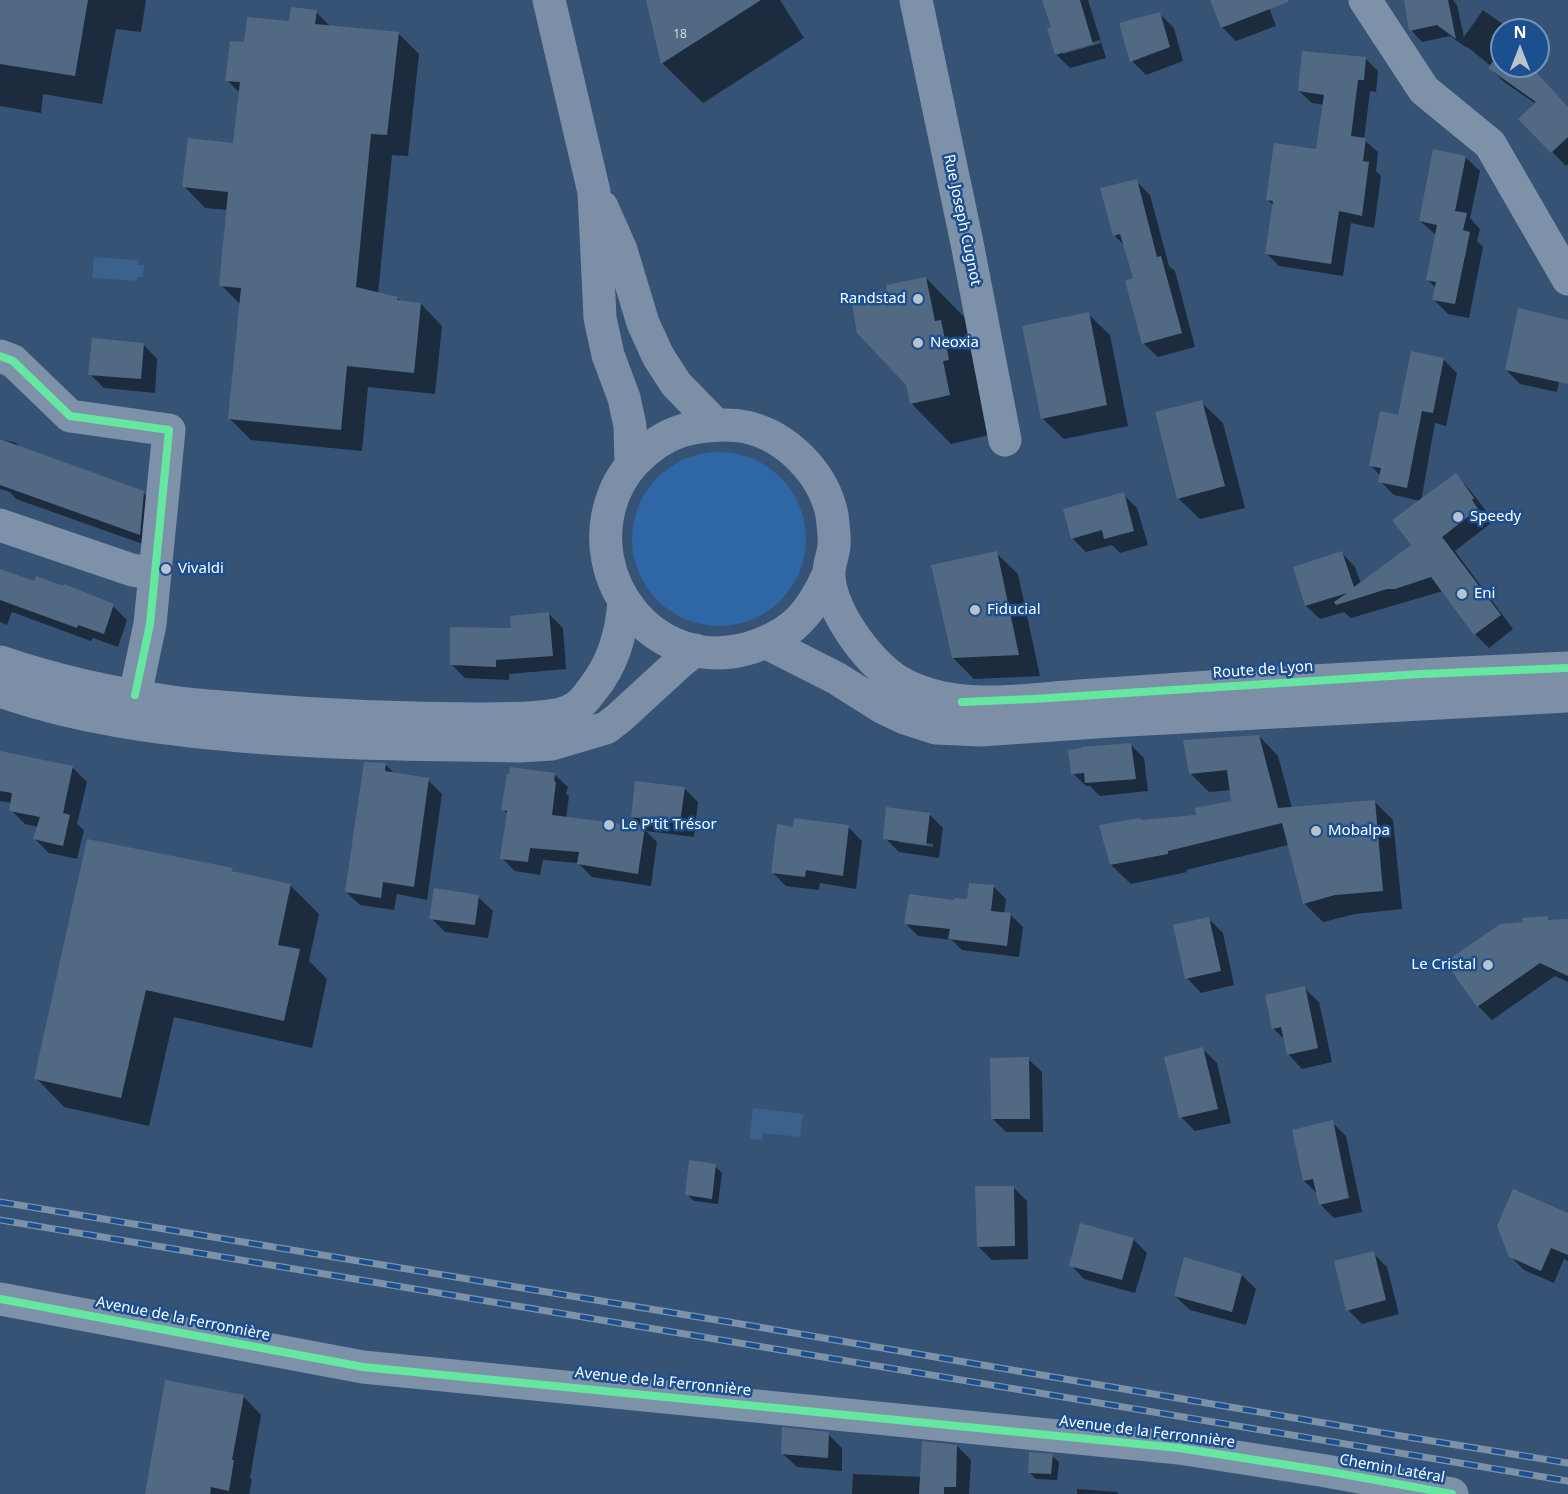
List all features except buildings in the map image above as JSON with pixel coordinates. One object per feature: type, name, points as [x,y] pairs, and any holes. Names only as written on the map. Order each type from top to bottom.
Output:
[{"type":"main road","points":[[549,0],[594,192],[600,318],[608,355],[624,398],[630,426],[630,466]]},
{"type":"main road","points":[[594,192],[621,250],[643,323],[658,356],[676,384],[715,424]]},
{"type":"main road","points":[[715,424],[747,427],[776,439],[801,458],[820,483],[831,513],[834,544],[828,575],[814,603],[793,626],[767,643],[732,652],[695,650],[668,641],[643,624],[624,603],[611,576],[605,548],[606,518],[615,491],[630,466],[654,444],[683,429],[715,424]]},
{"type":"main road","name":"Route de Lyon","points":[[828,575],[833,595],[848,628],[879,666],[903,685],[962,702],[1421,674],[1567,676]]},
{"type":"main road","points":[[0,662],[30,673],[107,691],[173,702],[323,715],[467,719],[546,716],[572,711],[585,700],[605,674],[615,652],[624,603]]},
{"type":"main road","name":"Route de Lyon","points":[[767,643],[836,678],[882,707],[905,718],[936,728],[981,730],[1110,721],[1567,676]]},
{"type":"main road","points":[[0,691],[96,718],[171,730],[332,743],[542,745],[606,728],[695,650]]},
{"type":"street","name":"Rue Joseph Cugnot","points":[[916,0],[968,243],[1005,440]]},
{"type":"street","points":[[1365,0],[1424,90],[1491,144],[1568,279]]},
{"type":"street","points":[[0,356],[13,361],[70,416],[169,430],[150,624],[135,695]]},
{"type":"street","points":[[0,525],[132,570],[155,574]]},
{"type":"street","name":"Avenue de la Ferronnière","points":[[0,1299],[363,1367],[1179,1448],[1324,1482]]},
{"type":"street","name":"Chemin Latéral","points":[[1324,1482],[1452,1494]]},
{"type":"shaded area","points":[[94,257],[138,260],[138,265],[144,265],[143,277],[137,277],[137,281],[92,278]]},
{"type":"shaded area","points":[[719,452],[736,453],[752,458],[768,466],[781,477],[792,490],[800,506],[805,522],[805,556],[800,572],[792,588],[781,601],[768,612],[752,620],[736,625],[719,626],[702,625],[686,620],[670,612],[657,601],[646,588],[638,572],[633,556],[632,539],[633,522],[638,506],[646,490],[657,477],[670,466],[686,458],[702,453]]},
{"type":"shaded area","points":[[753,1108],[803,1114],[800,1137],[763,1133],[762,1140],[749,1139]]},
{"type":"railway","points":[[0,1202],[1568,1463]]},
{"type":"railway","points":[[0,1220],[1568,1481]]},
{"type":"cycle path","points":[[0,356],[13,361],[70,416],[169,430],[150,624],[135,695]]},
{"type":"cycle path","points":[[962,702],[1421,674],[1566,668]]},
{"type":"cycle path","points":[[0,1299],[363,1367],[1179,1448],[1452,1494]]},
{"type":"place","name":"Randstad","points":[[918,299]]},
{"type":"place","name":"Neoxia","points":[[918,343]]},
{"type":"place","name":"Speedy","points":[[1458,517]]},
{"type":"place","name":"Vivaldi","points":[[166,569]]},
{"type":"place","name":"Eni","points":[[1462,594]]},
{"type":"place","name":"Fiducial","points":[[975,610]]},
{"type":"place","name":"Le P'tit Trésor","points":[[609,825]]},
{"type":"place","name":"Mobalpa","points":[[1316,831]]},
{"type":"place","name":"Le Cristal","points":[[1488,965]]}]
